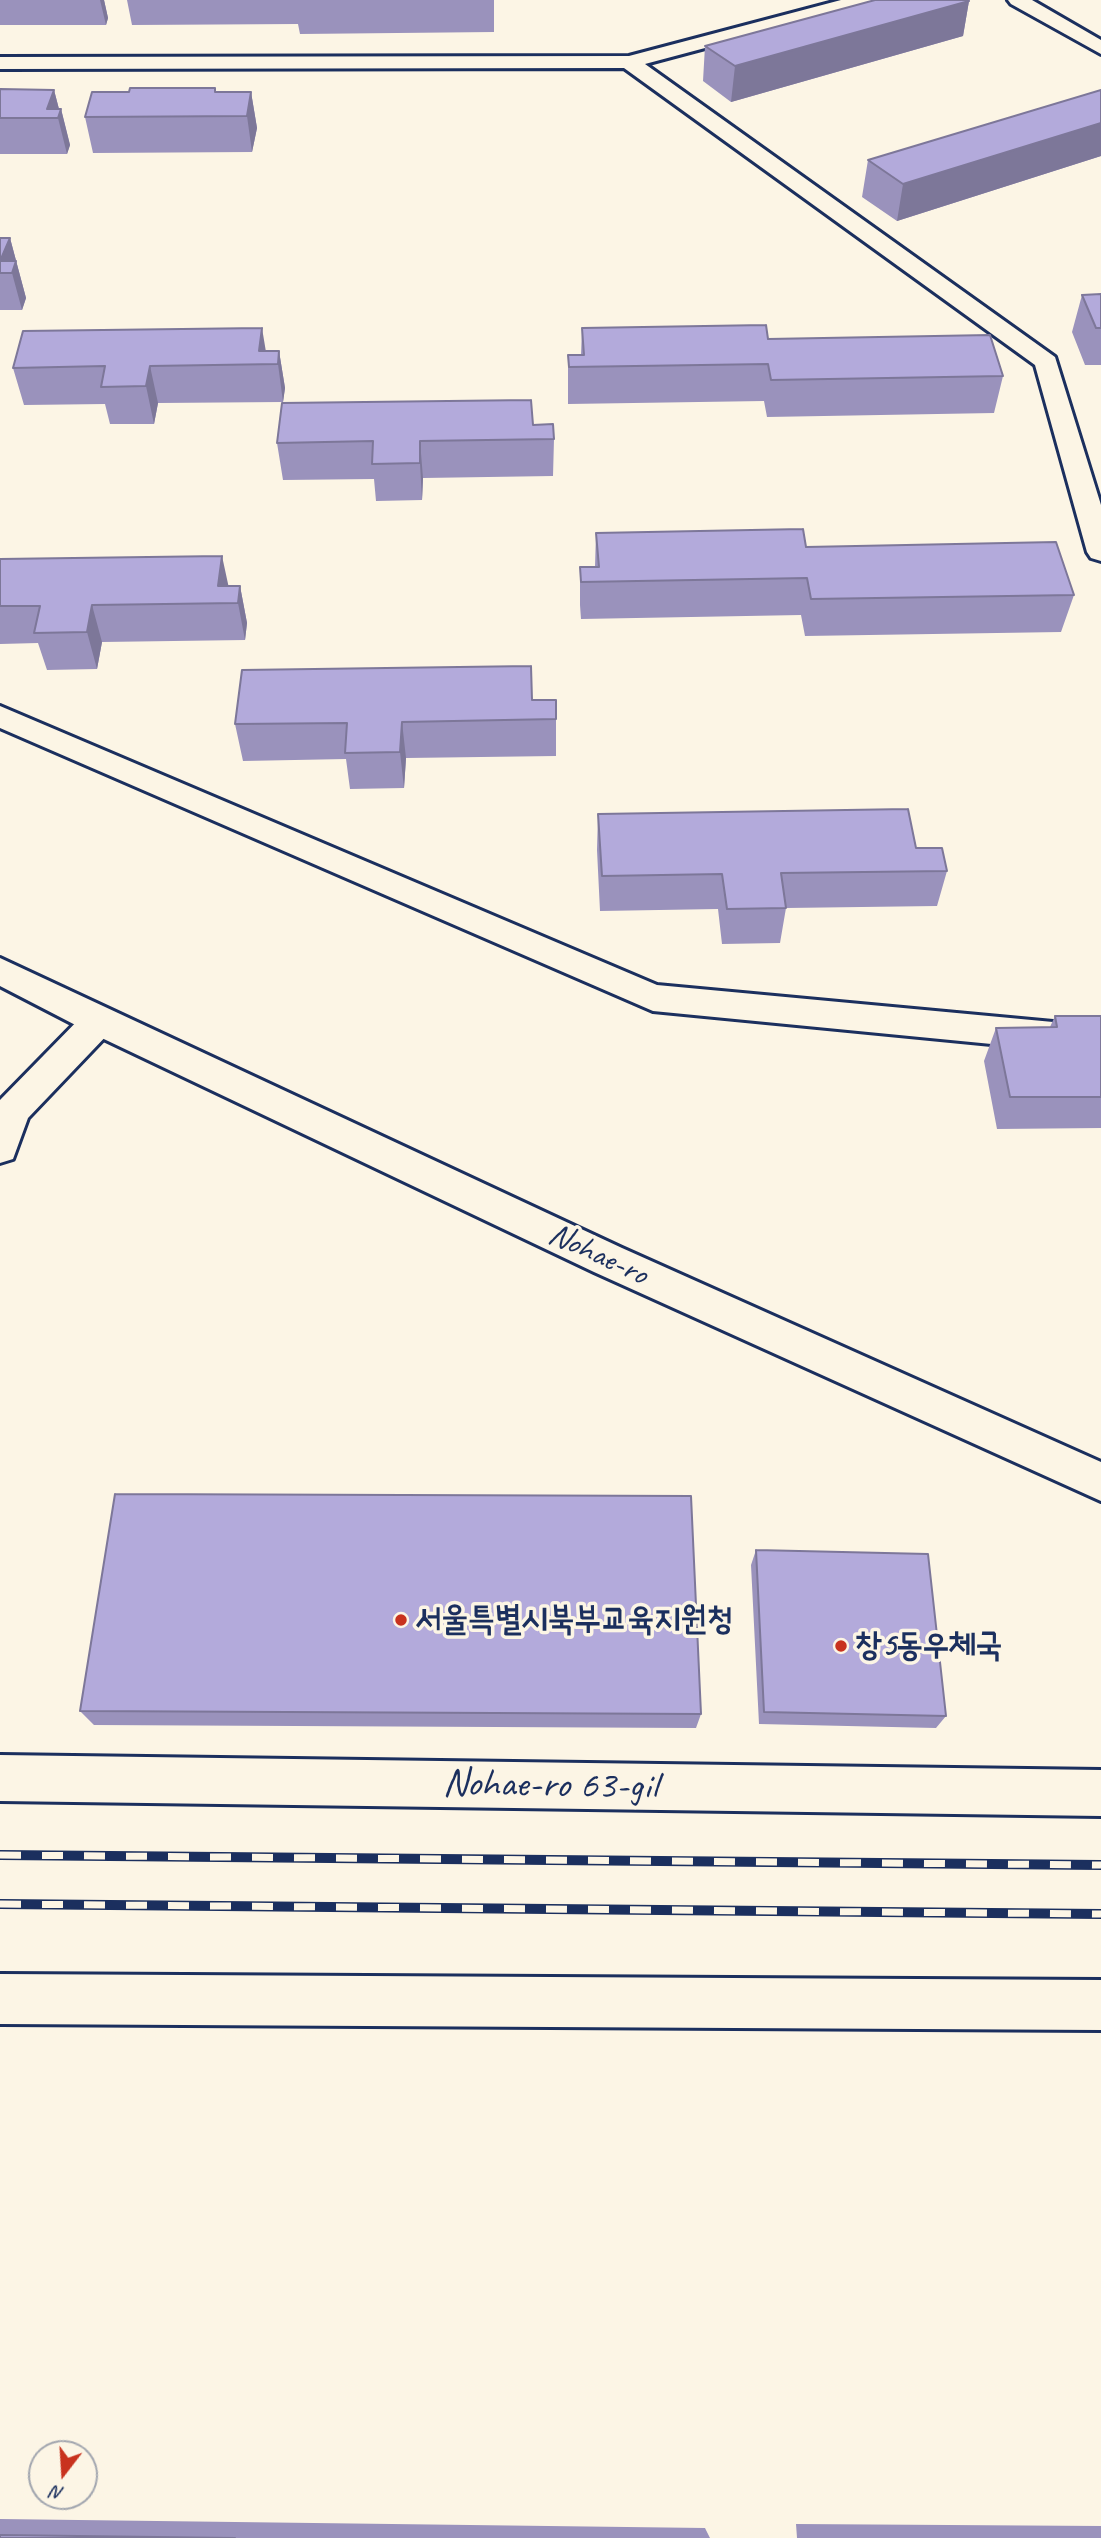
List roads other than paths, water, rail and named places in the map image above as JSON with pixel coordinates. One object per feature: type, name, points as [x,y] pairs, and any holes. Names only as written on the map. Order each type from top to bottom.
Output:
[{"type":"street","points":[[0,63],[629,62],[863,0]]},
{"type":"street","points":[[1018,0],[1101,48]]},
{"type":"street","points":[[629,62],[1046,362],[1101,552]]},
{"type":"street","points":[[0,716],[653,999],[1053,1036],[1101,1034]]},
{"type":"street","name":"Nohae-ro","points":[[0,971],[99,1021],[608,1261],[1101,1482]]},
{"type":"street","points":[[0,1148],[12,1111],[99,1021]]},
{"type":"street","name":"Nohae-ro 63-gil","points":[[0,1778],[1101,1793]]},
{"type":"street","points":[[0,1999],[1101,2006]]},
{"type":"railway","points":[[0,1855],[1101,1865]]},
{"type":"railway","points":[[0,1904],[1101,1914]]},
{"type":"place","name":"서울특별시북부교육지원청","points":[[401,1620]]},
{"type":"place","name":"창5동우체국","points":[[841,1646]]}]
